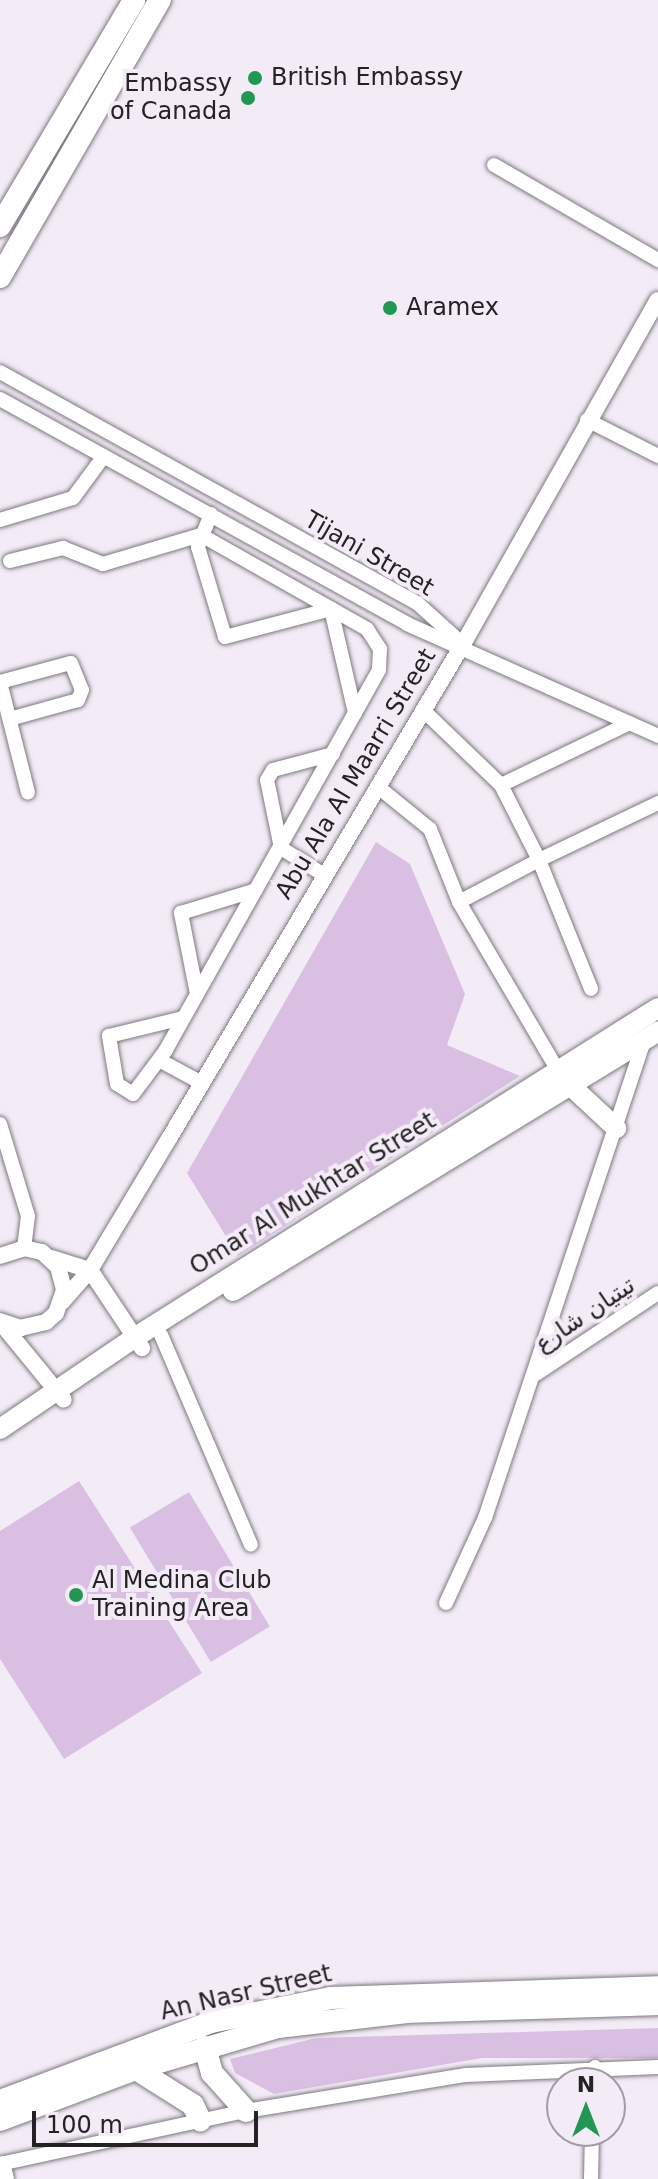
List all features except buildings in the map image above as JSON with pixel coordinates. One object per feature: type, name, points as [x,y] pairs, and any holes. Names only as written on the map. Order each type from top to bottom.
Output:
[{"type":"highway","points":[[0,226],[134,0]]},
{"type":"highway","points":[[0,277],[160,0]]},
{"type":"highway","name":"An Nasr Street","points":[[0,2101],[211,2022],[331,1998],[658,1987]]},
{"type":"highway","name":"An Nasr Street","points":[[0,2120],[136,2069],[278,2027],[407,2012],[658,2004]]},
{"type":"highway","points":[[205,2047],[212,2073],[246,2111]]},
{"type":"highway","points":[[136,2069],[188,2101],[200,2120]]},
{"type":"main road","name":"Omar Al Mukhtar Street","points":[[138,1343],[161,1335],[565,1078],[658,1008]]},
{"type":"main road","name":"Omar Al Mukhtar Street","points":[[0,1429],[61,1394],[565,1078],[651,1037]]},
{"type":"main road","points":[[565,1078],[616,1128]]},
{"type":"main road","name":"Omar Al Mukhtar Street","points":[[0,1446],[61,1394]]},
{"type":"street","points":[[494,165],[658,260]]},
{"type":"street","name":"Abu Ala Al Maarri Street","points":[[0,1321],[34,1327],[56,1313],[90,1270],[463,644],[587,420],[658,300]]},
{"type":"street","name":"Tijani Street","points":[[0,372],[417,603],[463,644]]},
{"type":"street","name":"Tijani Street","points":[[0,399],[407,624],[463,644]]},
{"type":"street","points":[[587,420],[658,456]]},
{"type":"street","points":[[0,520],[73,498],[104,456]]},
{"type":"street","points":[[195,505],[205,488]]},
{"type":"street","points":[[211,514],[198,547],[225,637],[331,609]]},
{"type":"street","points":[[10,561],[63,548],[103,564],[201,535],[367,629],[380,649],[379,670],[281,848],[159,1060],[140,1089],[125,1091],[117,1084],[109,1036],[183,1018]]},
{"type":"street","points":[[311,570],[323,551]]},
{"type":"street","points":[[331,609],[355,713]]},
{"type":"street","points":[[463,644],[658,736]]},
{"type":"street","points":[[10,719],[78,700],[82,690],[71,663],[0,682],[28,793]]},
{"type":"street","points":[[423,710],[501,785],[539,860],[591,989]]},
{"type":"street","points":[[501,785],[630,723]]},
{"type":"street","points":[[324,875],[281,848],[268,774],[333,754]]},
{"type":"street","points":[[377,786],[430,829],[459,902],[565,1078]]},
{"type":"street","points":[[459,902],[658,803]]},
{"type":"street","points":[[197,994],[181,913],[256,890]]},
{"type":"street","points":[[446,1603],[485,1518],[536,1374],[616,1128],[651,1037]]},
{"type":"street","points":[[159,1060],[200,1082]]},
{"type":"street","points":[[0,1124],[28,1216],[24,1248]]},
{"type":"street","points":[[0,1256],[24,1248],[90,1270],[138,1343]]},
{"type":"street","points":[[50,1257],[63,1278],[62,1302]]},
{"type":"street","name":"تيتيان شارع","points":[[536,1374],[658,1293]]},
{"type":"street","points":[[0,1321],[61,1394]]},
{"type":"street","points":[[161,1335],[251,1545]]},
{"type":"street","points":[[626,2067],[658,2067]]},
{"type":"street","points":[[7,2179],[1,2163],[200,2120],[466,2075],[546,2070]]},
{"type":"street","points":[[591,2179],[592,2147]]},
{"type":"shaded area","points":[[376,842],[410,864],[465,994],[447,1045],[520,1076],[238,1256],[187,1173]]},
{"type":"shaded area","name":"Al Medina Club Training Area","points":[[79,1481],[202,1673],[64,1759],[0,1659],[0,1531]]},
{"type":"shaded area","points":[[189,1492],[270,1627],[211,1662],[130,1528]]},
{"type":"shaded area","points":[[658,2028],[658,2058],[482,2058],[274,2094],[235,2073],[230,2059],[316,2038]]},
{"type":"place","name":"British Embassy","points":[[255,78]]},
{"type":"place","name":"Embassy of Canada","points":[[248,98]]},
{"type":"place","name":"Aramex","points":[[390,308]]},
{"type":"place","name":"Al Medina Club Training Area","points":[[76,1595]]}]
